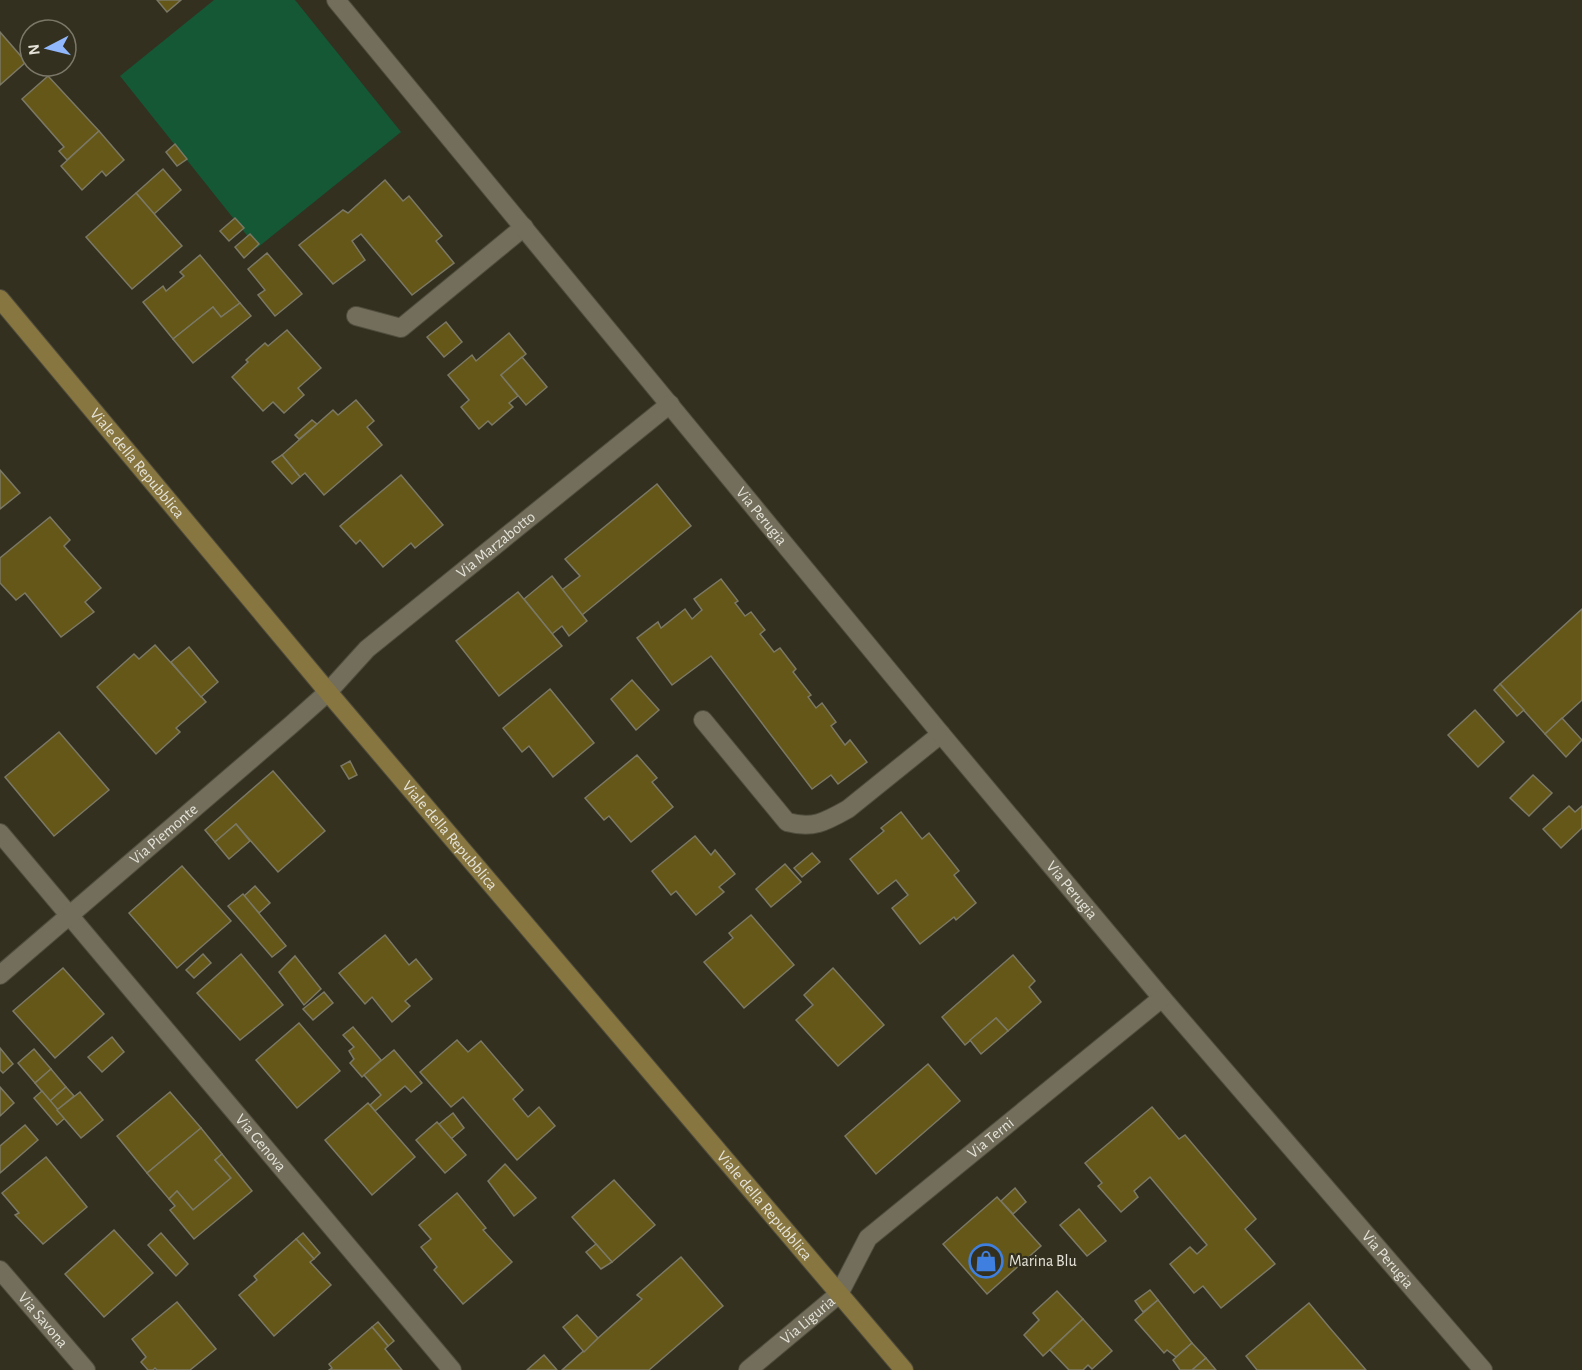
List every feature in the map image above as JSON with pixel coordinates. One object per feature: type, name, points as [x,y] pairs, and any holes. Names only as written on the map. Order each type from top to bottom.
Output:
[{"type":"street","name":"Via Perugia","points":[[336,0],[941,734],[1162,998],[1483,1370]]},
{"type":"street","points":[[356,316],[401,328],[524,227]]},
{"type":"street","name":"Viale della Repubblica","points":[[0,299],[328,692],[904,1370]]},
{"type":"street","name":"Via Marzabotto","points":[[328,692],[367,649],[670,404]]},
{"type":"street","name":"Via Piemonte","points":[[0,975],[328,692]]},
{"type":"street","points":[[703,720],[787,822],[798,825],[815,825],[831,819],[941,734]]},
{"type":"street","name":"Via Genova","points":[[0,833],[452,1370]]},
{"type":"street","name":"Via Terni","points":[[839,1294],[868,1238],[1162,998]]},
{"type":"street","name":"Via Savona","points":[[0,1270],[86,1370]]},
{"type":"street","name":"Via Liguria","points":[[748,1370],[839,1294]]},
{"type":"green space","points":[[214,0],[295,0],[401,132],[257,248],[120,76]]},
{"type":"building","points":[[157,0],[181,0],[167,12]]},
{"type":"building","points":[[0,32],[18,53],[18,69],[0,85]]},
{"type":"building","points":[[46,78],[50,78],[99,131],[67,160],[59,151],[64,147],[22,99]]},
{"type":"building","points":[[99,131],[124,160],[106,176],[102,171],[82,190],[61,166]]},
{"type":"building","points":[[175,144],[187,159],[177,166],[166,152]]},
{"type":"building","points":[[163,169],[181,190],[154,214],[136,193]]},
{"type":"building","points":[[385,180],[403,201],[409,196],[442,236],[436,241],[454,263],[412,295],[361,234],[352,241],[365,260],[333,284],[299,245],[343,210],[348,213]]},
{"type":"building","points":[[136,193],[182,246],[132,289],[86,237]]},
{"type":"building","points":[[235,218],[244,228],[229,241],[220,231]]},
{"type":"building","points":[[250,234],[259,244],[244,258],[235,247]]},
{"type":"building","points":[[267,253],[302,294],[275,316],[258,295],[265,290],[248,269]]},
{"type":"building","points":[[200,255],[240,303],[221,317],[213,307],[173,339],[143,302],[163,286],[166,291],[184,276],[180,272]]},
{"type":"building","points":[[240,303],[251,316],[193,363],[173,339],[213,307],[221,317]]},
{"type":"building","points":[[446,322],[462,342],[444,357],[427,337]]},
{"type":"building","points":[[287,330],[321,368],[298,388],[304,395],[284,413],[273,402],[263,411],[232,377],[265,343],[268,346]]},
{"type":"building","points":[[509,333],[526,354],[501,375],[518,396],[509,403],[513,407],[492,425],[488,421],[479,429],[461,407],[469,400],[448,375],[472,355],[476,361]]},
{"type":"building","points":[[522,357],[547,387],[526,405],[501,375]]},
{"type":"building","points":[[356,400],[374,421],[367,427],[382,445],[324,495],[305,473],[300,477],[282,455],[333,410],[338,415]]},
{"type":"building","points":[[312,420],[317,424],[299,439],[295,435]]},
{"type":"building","points":[[282,455],[300,477],[292,484],[272,462]]},
{"type":"building","points":[[0,470],[20,493],[0,509]]},
{"type":"building","points":[[401,475],[443,525],[415,548],[411,543],[383,567],[360,540],[356,544],[340,526]]},
{"type":"building","points":[[657,484],[691,526],[582,615],[562,590],[580,576],[565,559]]},
{"type":"building","points":[[50,517],[70,540],[64,546],[101,588],[85,602],[94,612],[61,637],[25,593],[16,600],[0,583],[0,558]]},
{"type":"building","points":[[552,576],[587,621],[569,636],[562,626],[552,634],[524,599]]},
{"type":"building","points":[[721,579],[738,601],[735,603],[745,616],[751,612],[765,630],[760,634],[774,652],[780,648],[796,669],[793,672],[811,695],[808,697],[816,708],[822,703],[836,722],[831,726],[845,745],[850,740],[867,762],[838,784],[831,775],[812,789],[711,656],[672,685],[637,638],[658,622],[661,628],[685,609],[692,619],[702,610],[694,599]]},
{"type":"building","points":[[518,592],[562,646],[499,696],[456,641]]},
{"type":"building","points":[[1582,609],[1582,700],[1545,734],[1500,684]]},
{"type":"building","points":[[155,645],[206,702],[176,728],[180,732],[156,754],[97,687],[134,654],[139,659]]},
{"type":"building","points":[[189,647],[218,682],[201,697],[171,662]]},
{"type":"building","points":[[632,680],[659,710],[636,730],[611,699]]},
{"type":"building","points":[[1500,684],[1524,710],[1517,716],[1494,690]]},
{"type":"building","points":[[550,689],[594,743],[553,777],[529,746],[522,752],[503,728]]},
{"type":"building","points":[[1475,710],[1504,742],[1478,767],[1448,735]]},
{"type":"building","points":[[1562,718],[1582,740],[1566,757],[1545,734]]},
{"type":"building","points":[[59,732],[109,790],[54,836],[5,777]]},
{"type":"building","points":[[637,755],[657,778],[652,782],[673,807],[631,842],[609,816],[604,820],[585,798]]},
{"type":"building","points":[[350,761],[357,775],[349,779],[341,766]]},
{"type":"building","points":[[273,771],[325,831],[278,872],[236,824],[215,842],[205,830]]},
{"type":"building","points":[[1533,775],[1552,793],[1529,816],[1510,798]]},
{"type":"building","points":[[1569,806],[1575,812],[1582,806],[1582,828],[1561,848],[1543,829]]},
{"type":"building","points":[[901,812],[922,839],[929,833],[959,871],[954,875],[976,903],[956,920],[954,917],[920,944],[892,908],[908,895],[896,880],[878,894],[850,859],[884,831],[881,828]]},
{"type":"building","points":[[236,824],[250,841],[229,859],[215,842]]},
{"type":"building","points":[[695,836],[711,855],[715,850],[735,874],[719,887],[724,892],[696,915],[676,891],[671,895],[652,871]]},
{"type":"building","points":[[812,853],[820,862],[802,877],[794,868]]},
{"type":"building","points":[[785,864],[801,882],[771,907],[756,889]]},
{"type":"building","points":[[182,866],[231,921],[177,968],[129,913]]},
{"type":"building","points":[[255,886],[270,903],[259,913],[244,896]]},
{"type":"building","points":[[243,894],[286,946],[272,957],[228,906]]},
{"type":"building","points":[[751,915],[794,965],[744,1008],[704,962],[733,938],[729,933]]},
{"type":"building","points":[[385,935],[409,965],[416,959],[432,979],[405,1001],[410,1006],[392,1022],[372,997],[365,1004],[339,973]]},
{"type":"building","points":[[203,954],[211,963],[194,978],[186,970]]},
{"type":"building","points":[[241,954],[283,1005],[240,1040],[197,993]]},
{"type":"building","points":[[1013,955],[1035,981],[1029,987],[1041,1002],[1008,1031],[996,1018],[965,1045],[942,1017]]},
{"type":"building","points":[[295,956],[321,989],[304,1005],[279,972]]},
{"type":"building","points":[[63,968],[104,1014],[55,1058],[13,1011]]},
{"type":"building","points":[[833,968],[884,1025],[838,1066],[796,1020],[813,1005],[804,995]]},
{"type":"building","points":[[324,992],[333,1003],[313,1020],[303,1009]]},
{"type":"building","points":[[996,1018],[1008,1031],[981,1054],[970,1040]]},
{"type":"building","points":[[299,1023],[340,1071],[297,1108],[256,1060]]},
{"type":"building","points":[[353,1027],[381,1060],[362,1077],[350,1063],[354,1059],[349,1051],[354,1047],[343,1035]]},
{"type":"building","points":[[112,1037],[124,1052],[102,1072],[88,1057]]},
{"type":"building","points":[[457,1040],[468,1052],[481,1041],[523,1090],[513,1099],[528,1117],[539,1107],[555,1126],[517,1160],[463,1097],[451,1107],[420,1072]]},
{"type":"building","points":[[0,1048],[13,1064],[3,1073],[0,1070]]},
{"type":"building","points":[[34,1049],[51,1069],[35,1083],[18,1063]]},
{"type":"building","points":[[394,1050],[422,1083],[411,1092],[405,1086],[375,1111],[370,1105],[381,1095],[364,1075]]},
{"type":"building","points":[[928,1064],[960,1101],[876,1174],[845,1136]]},
{"type":"building","points":[[51,1069],[66,1087],[50,1101],[35,1083]]},
{"type":"building","points":[[0,1087],[14,1103],[0,1116]]},
{"type":"building","points":[[66,1087],[74,1096],[57,1110],[50,1101]]},
{"type":"building","points":[[42,1091],[65,1118],[57,1125],[34,1098]]},
{"type":"building","points":[[80,1092],[103,1120],[81,1138],[57,1110]]},
{"type":"building","points":[[170,1092],[201,1128],[147,1173],[117,1136]]},
{"type":"building","points":[[368,1103],[415,1157],[372,1195],[325,1140]]},
{"type":"building","points":[[1152,1107],[1179,1139],[1185,1135],[1256,1219],[1245,1229],[1275,1264],[1221,1308],[1203,1286],[1194,1293],[1170,1264],[1190,1247],[1197,1254],[1207,1245],[1150,1177],[1134,1191],[1138,1197],[1121,1212],[1098,1186],[1102,1183],[1085,1163]]},
{"type":"building","points":[[453,1113],[464,1128],[451,1139],[439,1124]]},
{"type":"building","points":[[437,1122],[466,1155],[445,1173],[416,1140]]},
{"type":"building","points":[[25,1125],[38,1140],[0,1173],[0,1146]]},
{"type":"building","points":[[201,1128],[222,1154],[215,1160],[231,1178],[193,1210],[177,1191],[169,1199],[147,1173]]},
{"type":"building","points":[[222,1154],[252,1191],[194,1239],[170,1210],[175,1206],[169,1199],[177,1191],[193,1210],[231,1178],[215,1160]]},
{"type":"building","points":[[46,1157],[87,1207],[43,1244],[15,1215],[19,1213],[2,1193]]},
{"type":"building","points":[[505,1164],[536,1198],[514,1216],[488,1181]]},
{"type":"building","points":[[614,1180],[655,1225],[612,1262],[572,1217]]},
{"type":"building","points":[[1015,1188],[1026,1202],[1013,1214],[1001,1201]]},
{"type":"building","points":[[457,1193],[486,1228],[483,1230],[512,1262],[463,1304],[434,1270],[437,1267],[421,1247],[431,1239],[419,1225]]},
{"type":"building","points":[[997,1197],[1041,1246],[987,1294],[943,1244]]},
{"type":"building","points":[[1079,1209],[1106,1241],[1087,1256],[1060,1225]]},
{"type":"building","points":[[114,1230],[153,1273],[104,1317],[65,1274]]},
{"type":"building","points":[[161,1233],[188,1264],[176,1276],[148,1245]]},
{"type":"building","points":[[303,1233],[320,1253],[314,1259],[296,1239]]},
{"type":"building","points":[[296,1239],[314,1259],[310,1262],[331,1285],[274,1336],[239,1295],[257,1280],[254,1276]]},
{"type":"building","points":[[596,1244],[612,1262],[601,1269],[586,1252]]},
{"type":"building","points":[[681,1257],[723,1306],[649,1370],[562,1370],[642,1299],[637,1295]]},
{"type":"building","points":[[1150,1290],[1158,1300],[1143,1312],[1135,1301]]},
{"type":"building","points":[[1057,1291],[1083,1319],[1043,1356],[1024,1335],[1039,1320],[1033,1313]]},
{"type":"building","points":[[1158,1300],[1192,1343],[1176,1357],[1167,1350],[1164,1353],[1135,1320]]},
{"type":"building","points":[[177,1302],[216,1349],[190,1370],[157,1370],[155,1368],[148,1370],[141,1362],[146,1357],[132,1339]]},
{"type":"building","points":[[1309,1303],[1366,1370],[1257,1370],[1246,1356]]},
{"type":"building","points":[[577,1315],[598,1338],[584,1352],[563,1327]]},
{"type":"building","points":[[1083,1319],[1112,1351],[1092,1369],[1088,1365],[1083,1370],[1069,1370],[1050,1350]]},
{"type":"building","points":[[378,1322],[394,1341],[388,1346],[372,1327]]},
{"type":"building","points":[[372,1327],[388,1346],[385,1349],[402,1370],[329,1370],[332,1368],[329,1364]]},
{"type":"building","points":[[1192,1343],[1206,1358],[1192,1370],[1180,1370],[1173,1360]]},
{"type":"building","points":[[544,1355],[557,1370],[527,1370]]},
{"type":"building","points":[[1206,1358],[1216,1370],[1192,1370]]},
{"type":"place","name":"Marina Blu","points":[[986,1261]]}]
